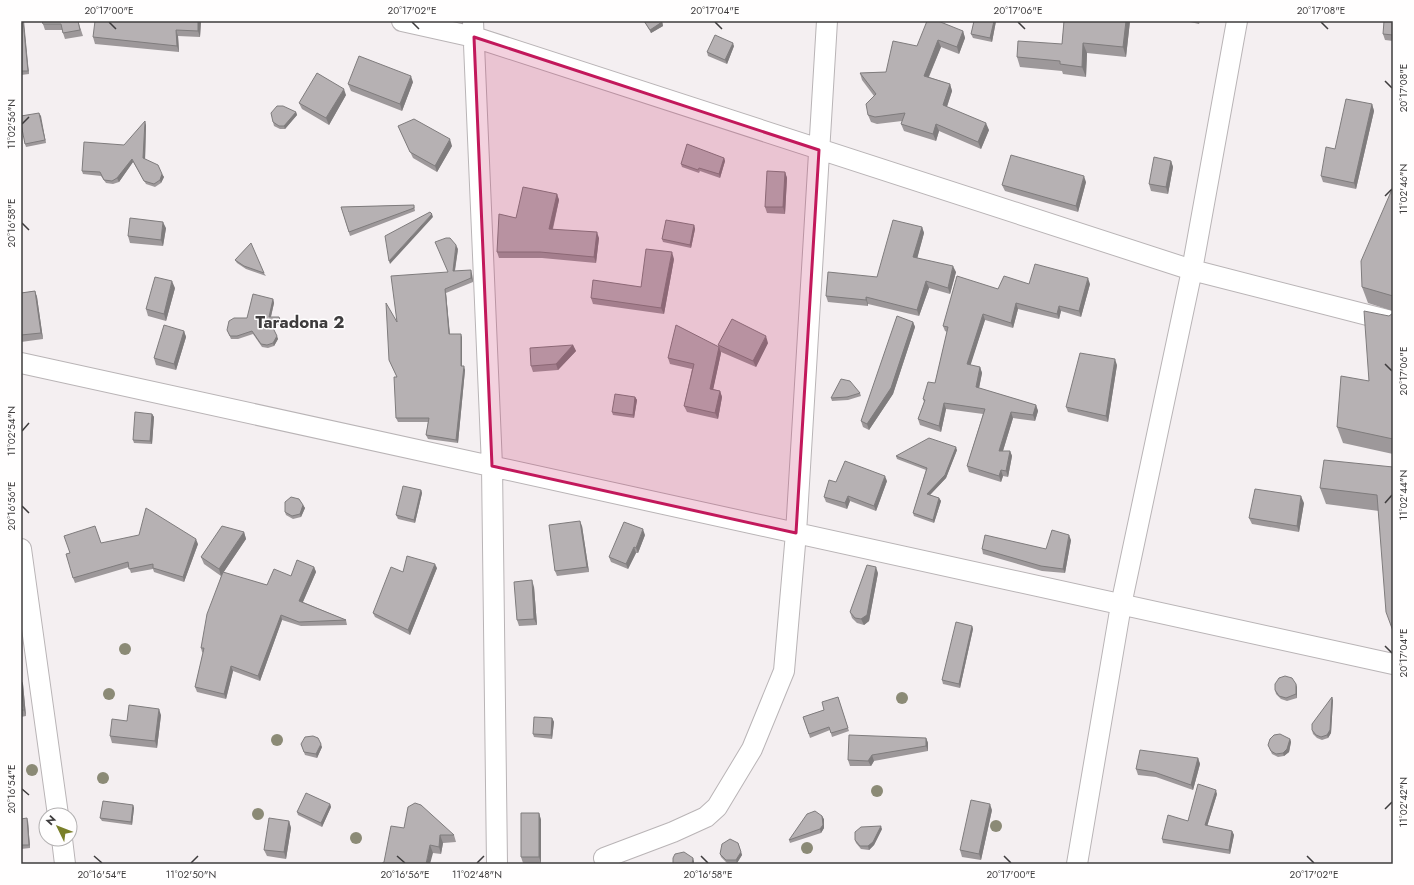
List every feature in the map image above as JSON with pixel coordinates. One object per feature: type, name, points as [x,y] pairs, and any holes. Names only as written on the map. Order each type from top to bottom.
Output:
[{"type":"street","points":[[402,21],[474,29],[819,150],[1192,270],[1392,321]]},
{"type":"street","points":[[604,858],[673,832],[706,817],[717,808],[752,749],[784,671],[796,533],[827,21]]},
{"type":"street","points":[[1077,864],[1121,605],[1192,270],[1237,21]]},
{"type":"street","points":[[474,29],[492,466],[497,864]]},
{"type":"street","points":[[21,363],[1393,664]]},
{"type":"street","points":[[21,549],[57,807]]},
{"type":"street","points":[[63,847],[65,864]]},
{"type":"highlighted area","points":[[474,37],[819,150],[796,533],[492,466]]},
{"type":"building","points":[[21,21],[23,21],[28,71],[21,71]]},
{"type":"building","points":[[42,21],[78,21],[80,30],[63,33],[61,24],[43,24]]},
{"type":"building","points":[[95,21],[198,21],[198,31],[176,30],[177,46],[93,37]]},
{"type":"building","points":[[644,21],[662,21],[662,22],[650,30]]},
{"type":"building","points":[[927,21],[938,21],[963,31],[957,47],[938,40],[924,76],[950,84],[943,105],[986,123],[978,142],[936,124],[933,134],[901,124],[905,113],[875,117],[868,115],[866,104],[876,94],[860,73],[886,72],[893,41],[917,46]]},
{"type":"building","points":[[974,21],[994,21],[990,38],[971,34]]},
{"type":"building","points":[[1064,21],[1126,21],[1123,47],[1083,43],[1082,67],[1060,64],[1060,61],[1017,57],[1018,41],[1062,44]]},
{"type":"building","points":[[1384,21],[1393,21],[1393,35],[1383,34]]},
{"type":"building","points":[[715,35],[733,43],[725,60],[707,52]]},
{"type":"building","points":[[359,56],[411,76],[400,104],[348,84]]},
{"type":"building","points":[[317,73],[344,89],[326,118],[299,103]]},
{"type":"building","points":[[1346,99],[1372,104],[1354,183],[1321,176],[1326,147],[1335,149]]},
{"type":"building","points":[[277,106],[283,106],[296,112],[284,126],[279,126],[273,122],[271,113]]},
{"type":"building","points":[[39,113],[45,140],[25,144],[21,116]]},
{"type":"building","points":[[414,119],[450,139],[435,166],[410,152],[398,126]]},
{"type":"building","points":[[145,121],[143,158],[158,165],[162,174],[160,180],[154,184],[144,181],[132,159],[117,178],[112,181],[104,180],[100,172],[82,171],[84,142],[124,145]]},
{"type":"building","points":[[687,144],[724,158],[719,174],[699,168],[698,170],[681,164]]},
{"type":"building","points":[[1011,155],[1084,176],[1076,206],[1002,185]]},
{"type":"building","points":[[1154,157],[1171,161],[1166,187],[1149,184]]},
{"type":"building","points":[[767,171],[785,172],[783,207],[765,207]]},
{"type":"building","points":[[523,187],[557,194],[549,229],[597,232],[594,257],[540,252],[497,252],[499,214],[516,218]]},
{"type":"building","points":[[1393,187],[1393,296],[1362,287],[1361,261]]},
{"type":"building","points":[[414,205],[414,208],[349,232],[341,207]]},
{"type":"building","points":[[430,212],[432,214],[389,261],[385,236]]},
{"type":"building","points":[[130,218],[163,222],[161,240],[128,236]]},
{"type":"building","points":[[666,220],[694,225],[690,245],[662,239]]},
{"type":"building","points":[[893,220],[922,227],[913,257],[953,266],[948,288],[926,281],[917,310],[866,297],[866,300],[826,296],[828,272],[877,277]]},
{"type":"building","points":[[450,238],[456,245],[453,271],[471,270],[471,278],[445,289],[449,334],[461,334],[461,366],[464,366],[456,440],[426,435],[429,418],[396,418],[394,377],[397,377],[389,360],[386,303],[397,322],[391,276],[448,272],[435,242]]},
{"type":"building","points":[[251,243],[264,273],[244,266],[235,260]]},
{"type":"building","points":[[646,249],[672,252],[661,308],[591,298],[593,280],[641,287]]},
{"type":"building","points":[[1035,264],[1088,278],[1079,311],[1059,306],[1057,314],[1016,303],[1011,323],[983,314],[967,364],[980,367],[976,387],[1036,405],[1033,415],[1011,412],[999,451],[1010,451],[1006,471],[1001,470],[999,476],[967,466],[985,409],[944,403],[939,426],[918,419],[925,400],[923,399],[928,382],[935,383],[948,327],[943,326],[957,276],[998,289],[1004,276],[1029,284]]},
{"type":"building","points":[[155,277],[172,281],[164,314],[146,309]]},
{"type":"building","points":[[35,291],[41,333],[21,335],[21,293]]},
{"type":"building","points":[[253,294],[273,299],[269,317],[279,317],[280,320],[271,324],[277,336],[273,343],[267,345],[261,344],[252,331],[237,336],[230,336],[227,330],[229,321],[234,318],[247,318]]},
{"type":"building","points":[[1364,311],[1389,316],[1393,313],[1393,439],[1337,427],[1341,376],[1369,381]]},
{"type":"building","points":[[897,316],[913,322],[891,388],[867,424],[861,421]]},
{"type":"building","points":[[732,319],[766,336],[753,361],[718,345]]},
{"type":"building","points":[[164,325],[184,331],[174,364],[154,358]]},
{"type":"building","points":[[676,325],[719,347],[710,389],[720,391],[715,413],[684,406],[694,364],[668,358]]},
{"type":"building","points":[[573,345],[556,364],[531,366],[530,348]]},
{"type":"building","points":[[1080,353],[1115,359],[1106,416],[1066,407]]},
{"type":"building","points":[[841,379],[850,381],[860,393],[847,397],[831,398]]},
{"type":"building","points":[[615,394],[635,397],[633,415],[612,412]]},
{"type":"building","points":[[135,412],[152,414],[150,441],[133,440]]},
{"type":"building","points":[[929,438],[956,447],[945,475],[927,494],[939,498],[933,520],[913,513],[927,468],[896,456]]},
{"type":"building","points":[[1324,460],[1393,467],[1393,631],[1386,612],[1377,495],[1320,488]]},
{"type":"building","points":[[845,461],[885,476],[874,506],[848,496],[845,503],[824,497],[829,480],[836,482]]},
{"type":"building","points":[[403,486],[421,490],[414,520],[396,515]]},
{"type":"building","points":[[1255,489],[1301,496],[1297,526],[1249,518]]},
{"type":"building","points":[[291,497],[299,499],[303,505],[300,514],[292,516],[285,512],[285,502]]},
{"type":"building","points":[[146,508],[196,539],[183,577],[153,568],[153,564],[129,569],[128,562],[73,578],[66,554],[70,553],[64,536],[95,526],[101,543],[139,535]]},
{"type":"building","points":[[580,521],[587,567],[555,571],[549,525]]},
{"type":"building","points":[[624,522],[643,529],[636,548],[634,547],[626,564],[609,557]]},
{"type":"building","points":[[222,526],[244,532],[219,569],[201,557]]},
{"type":"building","points":[[1052,530],[1069,535],[1063,569],[1041,566],[982,549],[985,535],[1046,549]]},
{"type":"building","points":[[407,556],[435,564],[408,630],[373,613],[391,567],[403,572]]},
{"type":"building","points":[[297,560],[314,567],[299,601],[346,620],[299,622],[281,615],[258,676],[231,666],[224,694],[195,687],[204,648],[201,648],[207,614],[223,572],[267,585],[274,569],[291,576]]},
{"type":"building","points":[[867,565],[876,567],[867,615],[861,619],[855,618],[850,612]]},
{"type":"building","points":[[532,580],[534,619],[517,620],[514,582]]},
{"type":"building","points":[[956,622],[972,626],[959,684],[942,680]]},
{"type":"building","points":[[1285,676],[1292,678],[1296,684],[1296,694],[1286,698],[1279,696],[1275,690],[1275,684],[1279,678]]},
{"type":"building","points":[[21,682],[24,710],[21,710]]},
{"type":"building","points":[[838,697],[848,728],[831,733],[829,727],[809,734],[803,717],[824,710],[822,702]]},
{"type":"building","points":[[1332,697],[1330,730],[1327,735],[1321,737],[1316,735],[1312,730],[1312,724]]},
{"type":"building","points":[[129,705],[159,709],[155,741],[110,736],[112,719],[127,721]]},
{"type":"building","points":[[534,717],[552,718],[551,735],[533,734]]},
{"type":"building","points":[[1280,734],[1290,739],[1287,749],[1283,753],[1276,754],[1271,751],[1268,745],[1270,739],[1274,735]]},
{"type":"building","points":[[849,735],[926,738],[926,746],[872,755],[868,761],[848,760]]},
{"type":"building","points":[[313,736],[318,738],[321,744],[316,754],[304,752],[301,744],[305,737]]},
{"type":"building","points":[[1140,750],[1198,758],[1191,785],[1154,772],[1136,769]]},
{"type":"building","points":[[1198,784],[1216,790],[1205,825],[1232,831],[1229,850],[1162,839],[1168,815],[1188,821]]},
{"type":"building","points":[[306,793],[330,804],[321,823],[297,812]]},
{"type":"building","points":[[971,800],[990,804],[979,854],[960,850]]},
{"type":"building","points":[[103,801],[133,805],[131,822],[100,818]]},
{"type":"building","points":[[415,803],[421,805],[454,835],[440,835],[439,847],[430,845],[426,864],[381,864],[384,862],[391,826],[404,828],[408,807]]},
{"type":"building","points":[[815,811],[822,816],[823,825],[820,829],[789,840],[807,814]]},
{"type":"building","points":[[521,813],[539,813],[539,857],[521,857]]},
{"type":"building","points":[[27,818],[29,845],[21,845],[21,819]]},
{"type":"building","points":[[269,818],[289,821],[284,852],[264,850]]},
{"type":"building","points":[[881,826],[873,842],[868,846],[860,846],[855,840],[855,832],[861,827]]},
{"type":"building","points":[[730,839],[738,843],[741,852],[736,860],[726,860],[720,854],[722,844]]},
{"type":"building","points":[[684,852],[693,858],[692,864],[673,864],[675,854]]},
{"type":"district","name":"Taradona 2","points":[[300,322]]}]
